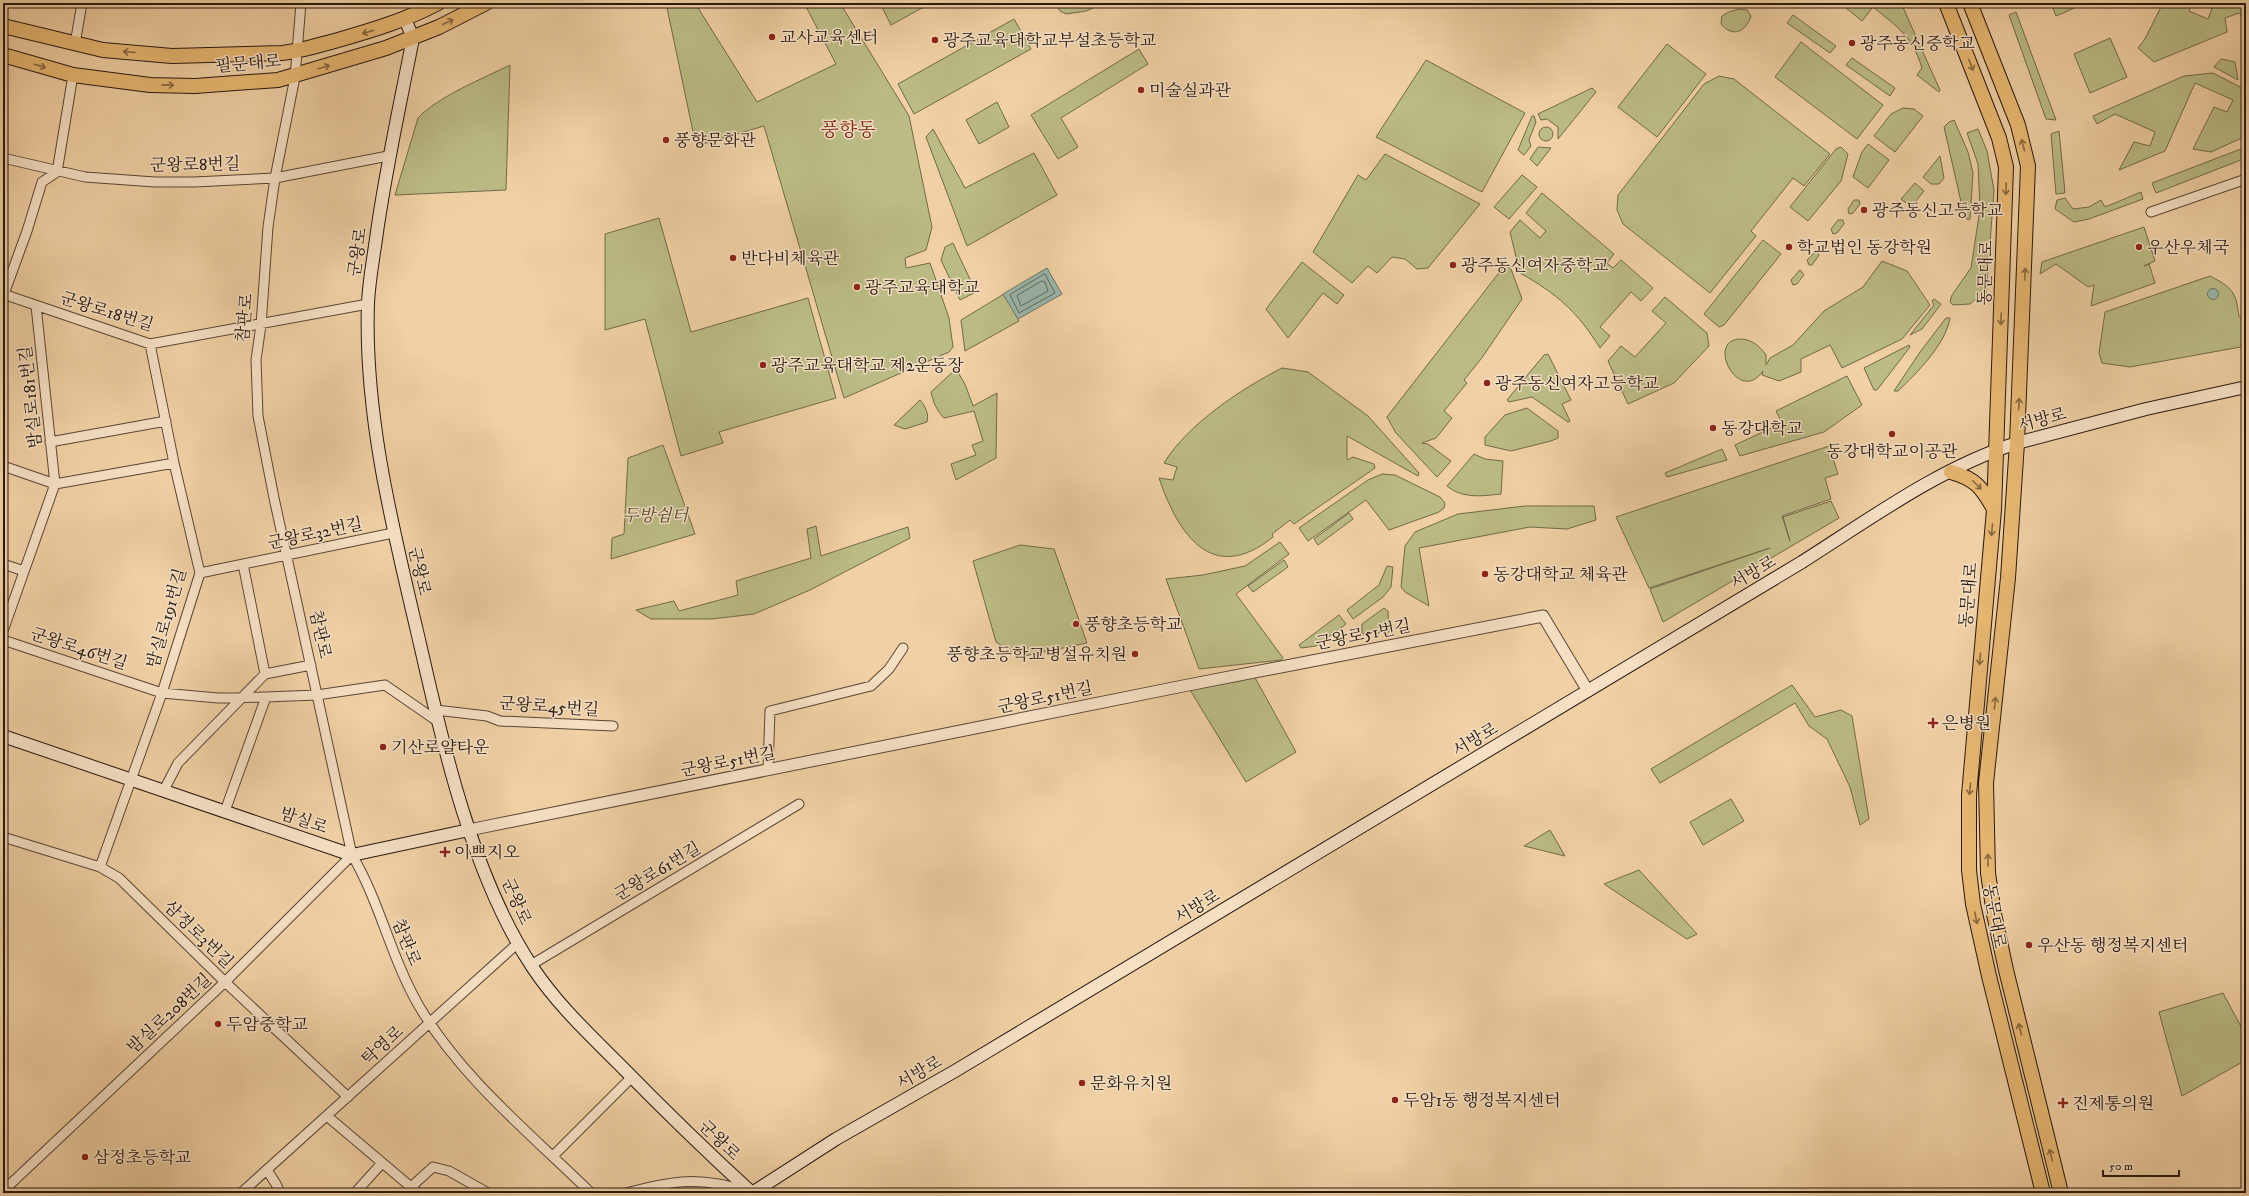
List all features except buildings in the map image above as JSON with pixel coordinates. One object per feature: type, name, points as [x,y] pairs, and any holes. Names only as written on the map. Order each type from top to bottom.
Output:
[{"type":"main road","name":"필문대로","points":[[3,26],[103,50],[172,56],[298,51],[405,19],[438,3]]},
{"type":"main road","name":"필문대로","points":[[3,55],[73,75],[150,85],[195,86],[241,84],[295,76],[386,48],[413,38],[486,3]]},
{"type":"main road","name":"동문대로","points":[[1946,3],[1999,138],[2006,167],[1994,510],[1969,795],[1969,870],[1973,904],[1989,976],[2043,1193]]},
{"type":"main road","name":"동문대로","points":[[1970,3],[2018,125],[2028,166],[2017,443],[2008,578],[1986,783],[1988,873],[1994,914],[2006,970],[2061,1193]]},
{"type":"main road","points":[[405,19],[413,38]]},
{"type":"main road","name":"군왕로","points":[[413,38],[388,156],[368,304],[368,359],[385,492],[393,533],[436,710],[469,830],[499,906],[518,943],[531,965],[565,1010],[752,1193]]},
{"type":"main road","name":"서방로","points":[[752,1193],[836,1139],[962,1067],[1802,562],[1925,485],[1997,449],[2146,409],[2246,387]]},
{"type":"main road","points":[[1951,472],[1970,479],[1978,484],[1994,510]]},
{"type":"main road","name":"밤실로","points":[[3,736],[352,855]]},
{"type":"main road","points":[[352,855],[469,830]]},
{"type":"street","points":[[75,44],[82,3]]},
{"type":"street","name":"참판로","points":[[301,3],[295,76],[275,178],[267,241],[261,325],[256,360],[258,416],[274,498],[352,855],[364,875],[398,966],[430,1022],[485,1091],[591,1193]]},
{"type":"street","points":[[4,294],[27,231],[42,182],[58,172],[73,75]]},
{"type":"street","name":"군왕로8번길","points":[[3,158],[58,172],[85,177],[155,182],[275,178],[388,156]]},
{"type":"street","points":[[2151,212],[2246,179]]},
{"type":"street","name":"군왕로18번길","points":[[4,294],[150,344],[261,325],[368,304]]},
{"type":"street","name":"밤실로181번길","points":[[3,631],[55,484],[36,306]]},
{"type":"street","name":"밤실로191번길","points":[[132,780],[162,693],[200,573],[174,463],[150,344]]},
{"type":"street","points":[[50,442],[166,421]]},
{"type":"street","name":"밤실로181번길","points":[[3,466],[55,484],[174,463]]},
{"type":"street","name":"군왕로32번길","points":[[200,573],[393,533]]},
{"type":"street","points":[[3,564],[24,571]]},
{"type":"street","points":[[243,564],[264,674]]},
{"type":"street","name":"군왕로51번길","points":[[469,830],[1183,686],[1543,616],[1588,691]]},
{"type":"street","name":"군왕로46번길","points":[[3,640],[162,693],[218,698],[266,697],[317,695],[385,685],[440,723]]},
{"type":"street","points":[[768,770],[770,711],[871,686],[889,669],[903,648]]},
{"type":"street","points":[[164,790],[178,762],[264,674],[311,664]]},
{"type":"street","points":[[225,811],[266,697]]},
{"type":"street","name":"군왕로45번길","points":[[436,710],[487,716],[500,721],[613,726]]},
{"type":"street","points":[[100,867],[132,780]]},
{"type":"street","name":"군왕로61번길","points":[[531,965],[799,804]]},
{"type":"street","name":"삼정로3번길","points":[[3,837],[100,867],[119,878],[225,982],[348,1097]]},
{"type":"street","name":"밤실로208번길","points":[[3,1191],[225,982],[352,855]]},
{"type":"street","name":"탁영로","points":[[241,1193],[518,943]]},
{"type":"street","points":[[553,1156],[632,1077]]},
{"type":"street","points":[[327,1116],[415,1190],[433,1167],[449,1171],[488,1193]]},
{"type":"street","points":[[355,1193],[382,1163]]},
{"type":"street","points":[[267,1170],[280,1193]]},
{"type":"street","points":[[626,1193],[676,1181],[725,1184],[752,1193]]},
{"type":"green space","points":[[666,3],[695,3],[757,102],[836,64],[804,3],[840,3],[909,116],[932,227],[926,250],[905,258],[906,268],[930,263],[949,318],[953,347],[949,352],[844,398],[764,126],[696,146]]},
{"type":"green space","points":[[880,3],[931,3],[891,25]]},
{"type":"green space","points":[[1055,3],[1102,4],[1086,11],[1066,14],[1060,11]]},
{"type":"green space","points":[[1840,3],[1901,3],[1940,90],[1939,92],[1917,75],[1922,68],[1914,48],[1904,33],[1873,7],[1862,21]]},
{"type":"green space","points":[[2051,3],[2086,3],[2056,16]]},
{"type":"green space","points":[[2163,3],[2192,3],[2189,11],[2208,19],[2213,6],[2222,3],[2246,3],[2246,21],[2239,13],[2225,18],[2227,32],[2154,62],[2138,48],[2145,39]]},
{"type":"green space","points":[[1739,9],[1747,10],[1751,16],[1749,22],[1739,31],[1730,31],[1721,24],[1722,16]]},
{"type":"green space","points":[[2016,12],[2056,120],[2046,119],[2009,15]]},
{"type":"green space","points":[[1793,15],[1836,46],[1830,53],[1787,23]]},
{"type":"green space","points":[[1014,19],[1031,49],[914,114],[898,84]]},
{"type":"green space","points":[[2110,38],[2127,77],[2090,93],[2074,54]]},
{"type":"green space","points":[[1801,42],[1883,105],[1857,139],[1775,77]]},
{"type":"green space","points":[[1667,44],[1706,74],[1657,137],[1618,107]]},
{"type":"green space","points":[[1139,49],[1148,64],[1061,118],[1078,147],[1058,159],[1031,115]]},
{"type":"green space","points":[[1852,58],[1895,88],[1890,96],[1846,65]]},
{"type":"green space","points":[[2221,59],[2235,62],[2238,80],[2214,67]]},
{"type":"green space","points":[[1426,60],[1525,113],[1482,192],[1376,137]]},
{"type":"green space","points":[[510,65],[506,190],[395,195],[418,118],[426,110],[449,95]]},
{"type":"green space","points":[[2213,73],[2240,87],[2246,99],[2246,136],[2211,152],[2193,149],[2214,107],[2227,112],[2233,100],[2195,83],[2165,151],[2119,170],[2134,142],[2150,146],[2155,132],[2115,114],[2097,124],[2093,116],[2184,76]]},
{"type":"green space","points":[[1719,76],[1734,79],[1830,154],[1804,186],[1793,178],[1751,231],[1756,236],[1710,293],[1623,224],[1617,210],[1618,195],[1704,84]]},
{"type":"green space","points":[[1592,88],[1596,92],[1558,139],[1558,127],[1547,119],[1541,120],[1538,114]]},
{"type":"green space","points":[[997,102],[1009,127],[979,144],[966,120]]},
{"type":"green space","points":[[1903,108],[1914,109],[1923,116],[1895,152],[1874,136],[1891,114]]},
{"type":"green space","points":[[1532,116],[1534,116],[1536,122],[1529,140],[1531,146],[1524,155],[1518,150]]},
{"type":"green space","points":[[1954,120],[1968,152],[1973,173],[1970,219],[1968,220],[1964,215],[1944,127],[1949,122]]},
{"type":"green space","points":[[1546,127],[1551,129],[1553,134],[1551,139],[1546,141],[1541,139],[1539,134],[1541,129]]},
{"type":"green space","points":[[933,129],[965,188],[1034,153],[1057,195],[967,246],[926,137]]},
{"type":"green space","points":[[1978,129],[1987,151],[1994,190],[1986,297],[1977,298],[1970,304],[1953,305],[1950,302],[1952,295],[1971,268],[1980,209],[1978,164],[1967,133]]},
{"type":"green space","points":[[2059,131],[2065,193],[2056,194],[2051,134]]},
{"type":"green space","points":[[1868,144],[1889,160],[1868,188],[1853,177],[1862,152]]},
{"type":"green space","points":[[1538,147],[1551,148],[1537,166],[1530,159]]},
{"type":"green space","points":[[1841,147],[1848,154],[1841,181],[1808,221],[1790,207],[1836,149]]},
{"type":"green space","points":[[2246,147],[2246,158],[2156,193],[2152,183]]},
{"type":"green space","points":[[1385,154],[1480,204],[1428,268],[1417,269],[1405,259],[1392,257],[1377,273],[1368,266],[1352,283],[1313,252],[1358,175],[1366,180]]},
{"type":"green space","points":[[1940,156],[1944,178],[1939,184],[1931,184],[1923,177]]},
{"type":"green space","points":[[1522,175],[1537,187],[1509,219],[1494,207]]},
{"type":"green space","points":[[1915,183],[1924,191],[1911,207],[1901,199]]},
{"type":"green space","points":[[2141,192],[2143,199],[2089,219],[2074,222],[2055,209],[2057,200],[2065,198],[2073,209],[2089,207],[2101,200],[2105,207]]},
{"type":"green space","points":[[1542,193],[1614,254],[1607,263],[1613,268],[1621,260],[1653,288],[1641,301],[1631,292],[1600,327],[1610,336],[1600,348],[1583,324],[1565,304],[1545,288],[1520,273],[1510,232],[1520,220],[1540,238],[1546,231],[1526,213]]},
{"type":"green space","points":[[1854,200],[1859,200],[1860,204],[1853,213],[1849,214],[1848,209]]},
{"type":"green space","points":[[659,218],[691,332],[808,298],[836,398],[719,432],[723,443],[681,456],[645,319],[605,330],[605,234]]},
{"type":"green space","points":[[1838,220],[1843,220],[1844,224],[1837,233],[1833,234],[1831,229]]},
{"type":"green space","points":[[2144,227],[2155,261],[2144,266],[2149,264],[2155,283],[2091,306],[2094,285],[2088,287],[2056,264],[2040,274],[2042,262]]},
{"type":"green space","points":[[1763,240],[1781,254],[1724,325],[1719,327],[1704,314]]},
{"type":"green space","points":[[953,243],[976,292],[960,300],[941,260],[945,247]]},
{"type":"green space","points":[[1816,251],[1819,255],[1812,265],[1809,265],[1807,260]]},
{"type":"green space","points":[[1882,261],[1907,271],[1930,305],[1902,339],[1842,368],[1830,345],[1801,359],[1801,372],[1779,381],[1762,375],[1763,371],[1754,380],[1744,381],[1736,377],[1729,368],[1725,349],[1730,342],[1744,339],[1755,344],[1766,355],[1766,365],[1770,358],[1793,345],[1824,311],[1863,287]]},
{"type":"green space","points":[[1302,262],[1344,295],[1337,304],[1323,293],[1288,338],[1266,309]]},
{"type":"green space","points":[[1505,265],[1511,269],[1522,299],[1481,359],[1464,380],[1467,383],[1444,411],[1452,418],[1436,438],[1422,443],[1428,444],[1451,461],[1437,477],[1396,433],[1387,417]]},
{"type":"green space","points":[[1800,270],[1804,275],[1797,284],[1793,285],[1791,280]]},
{"type":"green space","points":[[2210,276],[2224,284],[2235,296],[2239,317],[2246,315],[2246,346],[2130,367],[2102,363],[2099,353],[2105,312]]},
{"type":"green space","points":[[1004,294],[1019,321],[965,351],[961,320]]},
{"type":"green space","points":[[1665,297],[1707,333],[1709,346],[1674,383],[1628,404],[1608,361],[1621,346],[1635,357],[1666,323],[1652,311]]},
{"type":"green space","points":[[1934,299],[1941,304],[1922,329],[1910,335],[1934,305],[1932,301]]},
{"type":"green space","points":[[1946,318],[1950,318],[1943,338],[1937,348],[1898,391],[1894,391],[1920,352]]},
{"type":"green space","points":[[1909,345],[1910,347],[1877,390],[1874,390],[1864,368]]},
{"type":"green space","points":[[1548,354],[1571,400],[1562,404],[1570,421],[1568,422],[1532,397],[1509,402],[1507,400],[1544,355]]},
{"type":"green space","points":[[1282,368],[1308,372],[1368,416],[1419,473],[1418,476],[1347,436],[1347,460],[1353,457],[1374,464],[1375,468],[1294,524],[1290,520],[1272,534],[1273,537],[1251,551],[1232,556],[1215,555],[1200,547],[1187,534],[1176,518],[1159,478],[1173,480],[1177,467],[1164,463],[1174,449],[1201,421],[1233,397]]},
{"type":"green space","points":[[956,369],[965,384],[973,406],[997,393],[996,458],[956,480],[951,464],[976,455],[972,445],[983,441],[974,411],[944,418],[934,403],[931,392]]},
{"type":"green space","points":[[1847,376],[1862,405],[1824,432],[1740,456],[1735,445],[1782,423],[1776,411]]},
{"type":"green space","points":[[920,400],[924,405],[928,416],[927,422],[905,429],[894,425]]},
{"type":"green space","points":[[1527,408],[1558,431],[1558,438],[1511,451],[1485,445],[1485,437],[1505,415]]},
{"type":"green space","name":"두방쉼터","points":[[663,445],[695,534],[611,559],[612,538],[624,534],[628,458]]},
{"type":"green space","points":[[1829,446],[1838,474],[1825,478],[1831,499],[1782,516],[1790,541],[1783,517],[1831,501],[1839,518],[1663,622],[1650,589],[1770,548],[1649,588],[1616,517]]},
{"type":"green space","points":[[1722,449],[1727,460],[1667,477],[1665,473]]},
{"type":"green space","points":[[1474,454],[1485,459],[1503,461],[1501,494],[1480,496],[1466,495],[1447,486]]},
{"type":"green space","points":[[1382,474],[1395,475],[1440,497],[1445,503],[1444,508],[1439,512],[1389,530],[1366,500],[1308,541],[1299,528],[1368,480]]},
{"type":"green space","points":[[1525,506],[1594,506],[1596,520],[1567,529],[1530,527],[1419,548],[1429,606],[1405,592],[1401,587],[1405,546],[1415,532],[1458,514]]},
{"type":"green space","points":[[1349,513],[1353,519],[1318,545],[1314,539]]},
{"type":"green space","points":[[816,526],[821,556],[908,527],[910,538],[810,590],[754,614],[712,619],[651,619],[636,610],[674,601],[679,611],[738,595],[736,581],[811,558],[807,529]]},
{"type":"green space","points":[[1280,542],[1289,554],[1236,594],[1283,658],[1281,660],[1199,669],[1166,579],[1203,575],[1245,566]]},
{"type":"green space","points":[[1020,545],[1054,549],[1087,643],[1019,657],[996,642],[973,561]]},
{"type":"green space","points":[[1284,560],[1288,567],[1253,592],[1248,586]]},
{"type":"green space","points":[[1387,566],[1393,567],[1391,587],[1383,597],[1353,619],[1347,610],[1379,585]]},
{"type":"green space","points":[[1384,608],[1388,611],[1389,632],[1362,634],[1362,624]]},
{"type":"green space","points":[[1339,615],[1346,624],[1316,646],[1301,648],[1299,645]]},
{"type":"green space","points":[[1253,674],[1296,752],[1246,782],[1187,685]]},
{"type":"green space","points":[[1792,685],[1815,717],[1841,710],[1852,716],[1869,819],[1860,825],[1850,787],[1827,739],[1809,726],[1795,703],[1660,783],[1651,769]]},
{"type":"green space","points":[[1731,799],[1744,821],[1703,845],[1690,822]]},
{"type":"green space","points":[[1550,830],[1565,856],[1524,846]]},
{"type":"green space","points":[[1639,870],[1697,934],[1687,939],[1604,884]]},
{"type":"green space","points":[[2223,993],[2246,1036],[2246,1060],[2182,1096],[2159,1012]]},
{"type":"water","points":[[1047,268],[1062,294],[1018,319],[1003,294]]},
{"type":"water","points":[[2213,288],[2217,290],[2219,294],[2217,298],[2213,300],[2209,298],[2207,294],[2209,290]]},
{"type":"place","name":"교사교육센터","points":[[772,37]]},
{"type":"place","name":"광주교육대학교부설초등학교","points":[[935,40]]},
{"type":"place","name":"광주동신중학교","points":[[1852,43]]},
{"type":"place","name":"미술실과관","points":[[1141,90]]},
{"type":"place","name":"풍향문화관","points":[[666,140]]},
{"type":"place","name":"광주동신고등학교","points":[[1864,210]]},
{"type":"place","name":"학교법인 동강학원","points":[[1789,247]]},
{"type":"place","name":"우산우체국","points":[[2139,247]]},
{"type":"place","name":"반다비체육관","points":[[733,258]]},
{"type":"place","name":"광주동신여자중학교","points":[[1453,265]]},
{"type":"place","name":"광주교육대학교","points":[[857,287]]},
{"type":"place","name":"광주교육대학교 제2운동장","points":[[763,365]]},
{"type":"place","name":"광주동신여자고등학교","points":[[1487,383]]},
{"type":"place","name":"동강대학교","points":[[1713,428]]},
{"type":"place","name":"동강대학교이공관","points":[[1892,434]]},
{"type":"place","name":"동강대학교 체육관","points":[[1485,574]]},
{"type":"place","name":"풍향초등학교","points":[[1076,624]]},
{"type":"place","name":"풍향초등학교병설유치원","points":[[1135,654]]},
{"type":"place","name":"은병원","points":[[1933,723]]},
{"type":"place","name":"기산로얄타운","points":[[383,747]]},
{"type":"place","name":"이쁘지오","points":[[445,852]]},
{"type":"place","name":"우산동 행정복지센터","points":[[2029,945]]},
{"type":"place","name":"두암중학교","points":[[218,1024]]},
{"type":"place","name":"문화유치원","points":[[1082,1083]]},
{"type":"place","name":"두암1동 행정복지센터","points":[[1395,1100]]},
{"type":"place","name":"진제통의원","points":[[2063,1103]]},
{"type":"place","name":"삼정초등학교","points":[[85,1157]]},
{"type":"district","name":"풍향동","points":[[848,129]]}]
